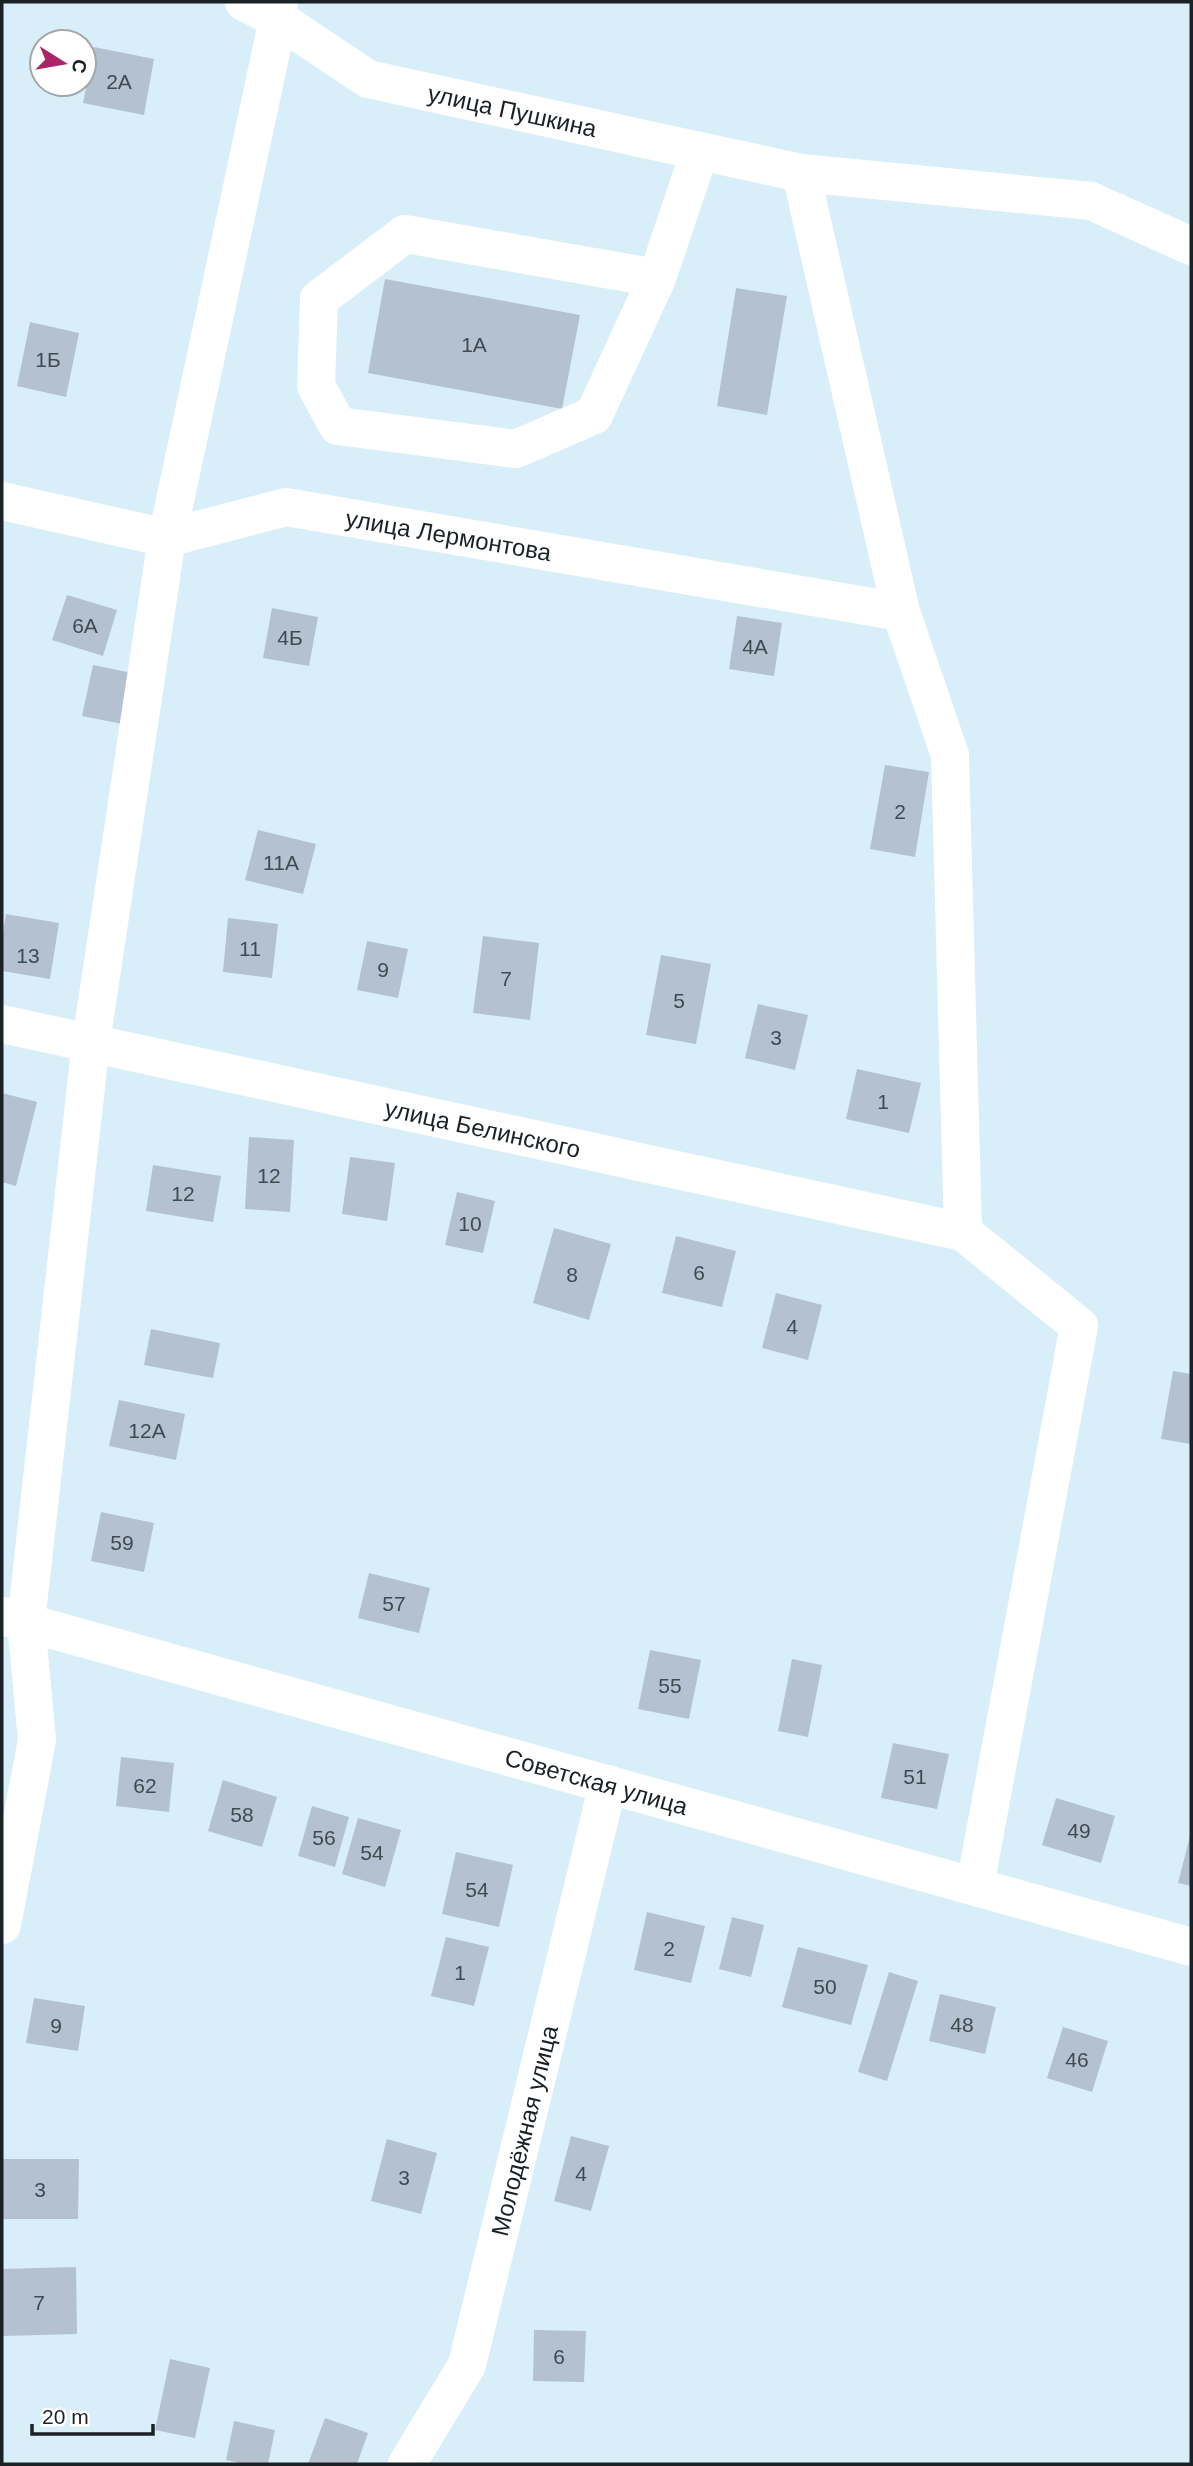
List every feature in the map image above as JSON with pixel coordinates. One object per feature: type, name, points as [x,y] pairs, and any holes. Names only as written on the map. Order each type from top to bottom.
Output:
[{"type":"street","name":"улица Пушкина","points":[[244,2],[278,10],[369,79],[801,173],[1091,201],[1191,246]]},
{"type":"street","points":[[2,1924],[37,1740],[14,1619],[91,1042],[167,538],[278,10]]},
{"type":"street","points":[[657,278],[405,234],[319,299],[316,386],[338,426],[516,449],[594,415],[657,278],[700,151]]},
{"type":"street","points":[[801,173],[901,612],[950,755],[963,1232],[1079,1326],[975,1886]]},
{"type":"street","name":"улица Лермонтова","points":[[2,501],[167,538],[286,506],[901,612]]},
{"type":"street","name":"улица Белинского","points":[[2,1024],[963,1232]]},
{"type":"street","name":"Советская улица","points":[[14,1619],[1191,1947]]},
{"type":"street","name":"Молодёжная улица","points":[[407,2464],[467,2365],[608,1784]]},
{"type":"building","points":[[98,48],[154,59],[144,115],[83,103],[84,98],[98,98]]},
{"type":"building","points":[[385,279],[580,315],[562,409],[368,373]]},
{"type":"building","points":[[736,288],[787,296],[767,415],[717,406]]},
{"type":"building","points":[[30,322],[79,333],[66,397],[17,386]]},
{"type":"building","points":[[67,595],[117,610],[103,656],[52,640]]},
{"type":"building","points":[[272,608],[318,617],[309,666],[263,658]]},
{"type":"building","points":[[737,616],[782,623],[774,676],[729,669]]},
{"type":"building","points":[[93,665],[132,673],[122,724],[82,716]]},
{"type":"building","points":[[885,765],[929,772],[915,857],[870,849]]},
{"type":"building","points":[[258,830],[316,844],[303,894],[245,880]]},
{"type":"building","points":[[6,914],[59,923],[50,979],[2,971],[2,939]]},
{"type":"building","points":[[228,918],[278,924],[272,978],[223,972]]},
{"type":"building","points":[[483,936],[539,943],[530,1020],[473,1013]]},
{"type":"building","points":[[367,941],[408,949],[398,998],[357,990]]},
{"type":"building","points":[[661,955],[711,964],[696,1044],[646,1035]]},
{"type":"building","points":[[758,1004],[808,1015],[795,1070],[745,1058]]},
{"type":"building","points":[[857,1069],[921,1083],[909,1133],[846,1119]]},
{"type":"building","points":[[2,1093],[37,1102],[16,1186],[2,1182]]},
{"type":"building","points":[[249,1137],[294,1140],[290,1212],[245,1209]]},
{"type":"building","points":[[350,1157],[395,1163],[387,1221],[342,1214]]},
{"type":"building","points":[[153,1165],[221,1176],[213,1222],[146,1211]]},
{"type":"building","points":[[457,1192],[495,1201],[483,1253],[445,1245]]},
{"type":"building","points":[[554,1228],[611,1244],[589,1320],[533,1303]]},
{"type":"building","points":[[676,1236],[736,1251],[722,1307],[662,1293]]},
{"type":"building","points":[[776,1293],[822,1305],[808,1360],[762,1348]]},
{"type":"building","points":[[151,1329],[220,1343],[213,1378],[144,1365]]},
{"type":"building","points":[[1173,1371],[1191,1374],[1191,1444],[1161,1439]]},
{"type":"building","points":[[119,1400],[185,1414],[176,1460],[109,1446]]},
{"type":"building","points":[[101,1512],[154,1523],[144,1572],[91,1561]]},
{"type":"building","points":[[369,1573],[430,1588],[419,1633],[358,1618]]},
{"type":"building","points":[[650,1650],[701,1660],[689,1719],[638,1709]]},
{"type":"building","points":[[792,1659],[822,1665],[808,1737],[778,1731]]},
{"type":"building","points":[[893,1743],[949,1754],[937,1809],[881,1798]]},
{"type":"building","points":[[121,1757],[174,1763],[169,1812],[116,1806]]},
{"type":"building","points":[[223,1780],[277,1797],[262,1847],[208,1831]]},
{"type":"building","points":[[1056,1798],[1115,1816],[1101,1863],[1042,1845]]},
{"type":"building","points":[[312,1806],[349,1817],[335,1867],[298,1856]]},
{"type":"building","points":[[358,1818],[401,1830],[385,1887],[342,1874]]},
{"type":"building","points":[[1191,1836],[1191,1886],[1178,1883]]},
{"type":"building","points":[[456,1852],[513,1865],[499,1927],[442,1914]]},
{"type":"building","points":[[647,1912],[705,1926],[691,1983],[634,1970]]},
{"type":"building","points":[[732,1917],[764,1925],[751,1977],[719,1969]]},
{"type":"building","points":[[446,1937],[489,1947],[474,2006],[431,1996]]},
{"type":"building","points":[[798,1947],[868,1965],[851,2025],[782,2007]]},
{"type":"building","points":[[889,1972],[918,1981],[887,2081],[858,2072]]},
{"type":"building","points":[[940,1994],[996,2007],[985,2054],[929,2041]]},
{"type":"building","points":[[34,1998],[85,2006],[78,2051],[26,2043]]},
{"type":"building","points":[[1063,2027],[1108,2041],[1092,2092],[1047,2078]]},
{"type":"building","points":[[571,2136],[609,2146],[591,2211],[554,2201]]},
{"type":"building","points":[[387,2139],[437,2153],[421,2214],[371,2201]]},
{"type":"building","points":[[2,2159],[79,2159],[78,2219],[2,2219]]},
{"type":"building","points":[[76,2267],[77,2334],[2,2336],[2,2269]]},
{"type":"building","points":[[534,2330],[586,2331],[584,2382],[533,2381]]},
{"type":"building","points":[[170,2359],[210,2368],[195,2438],[155,2430]]},
{"type":"building","points":[[325,2418],[368,2433],[357,2464],[308,2464]]},
{"type":"building","points":[[234,2421],[275,2430],[268,2464],[245,2464],[226,2460]]}]
